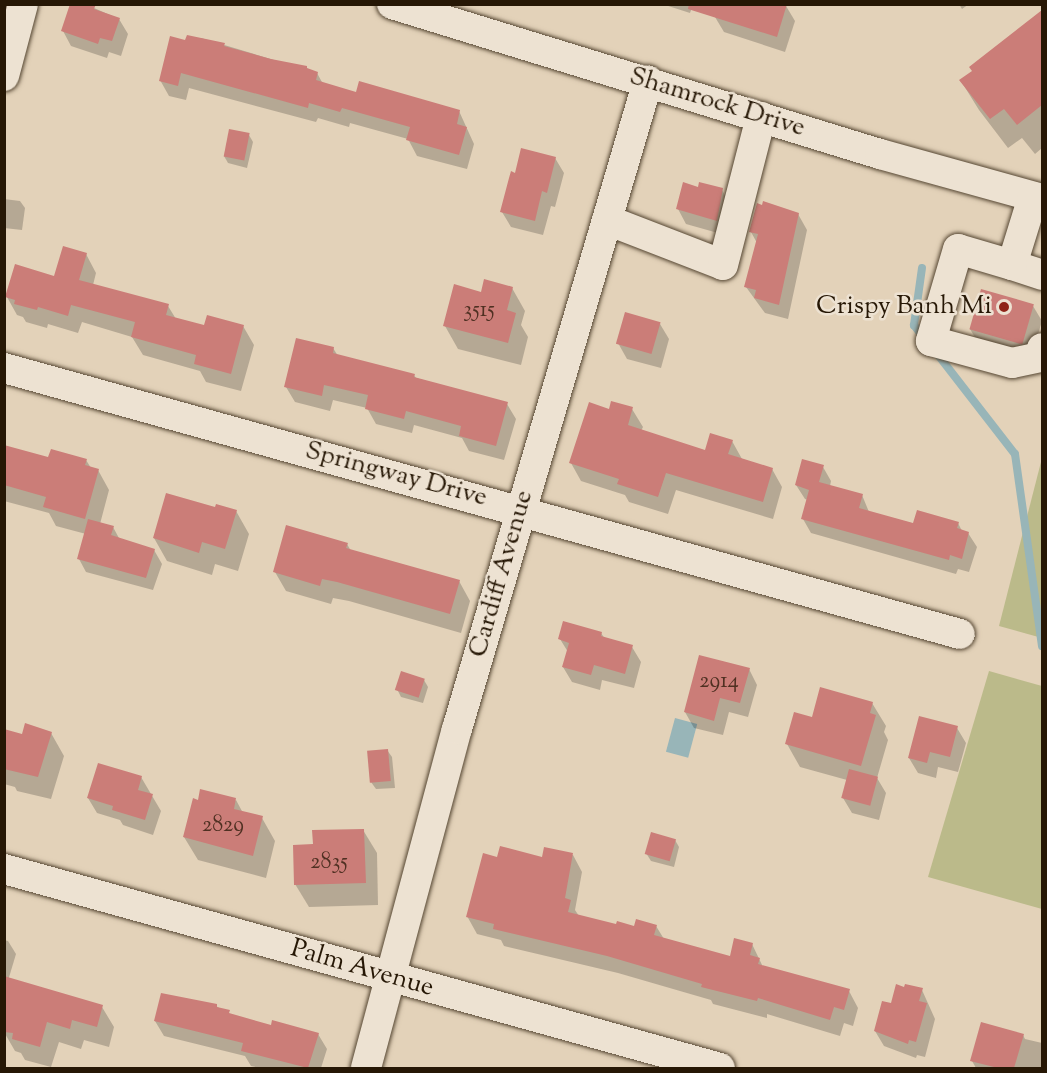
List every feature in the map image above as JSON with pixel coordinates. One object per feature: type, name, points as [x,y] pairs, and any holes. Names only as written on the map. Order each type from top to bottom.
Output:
[{"type":"street","points":[[4,75],[23,4]]},
{"type":"street","name":"Shamrock Drive","points":[[392,4],[880,154],[1038,198]]},
{"type":"street","name":"Cardiff Avenue","points":[[366,1068],[520,510],[648,81]]},
{"type":"street","points":[[606,220],[723,265],[760,117]]},
{"type":"street","points":[[1012,265],[1038,198]]},
{"type":"street","points":[[1042,275],[958,249],[931,340],[1012,363],[1040,357],[1042,348]]},
{"type":"street","name":"Springway Drive","points":[[4,368],[960,634]]},
{"type":"street","name":"Palm Avenue","points":[[4,869],[720,1068]]},
{"type":"shaded area","points":[[1042,458],[1042,638],[999,626]]},
{"type":"shaded area","points":[[989,671],[1042,686],[1042,909],[928,877]]},
{"type":"water","points":[[675,718],[697,724],[688,758],[666,752]]},
{"type":"building","points":[[70,4],[96,4],[94,9],[120,18],[112,41],[100,38],[98,44],[61,31]]},
{"type":"building","points":[[689,4],[787,4],[777,37],[688,9]]},
{"type":"building","points":[[1042,10],[1042,105],[1017,125],[1004,109],[990,119],[959,80],[972,71],[969,67]]},
{"type":"building","points":[[187,35],[225,43],[224,46],[271,59],[307,66],[318,72],[316,80],[356,92],[359,81],[460,110],[457,124],[467,127],[459,155],[406,140],[410,127],[342,108],[340,112],[309,103],[308,108],[181,73],[178,86],[159,81],[170,36],[185,40]]},
{"type":"building","points":[[229,129],[250,133],[244,160],[224,156]]},
{"type":"building","points":[[521,148],[556,157],[547,193],[542,191],[535,221],[500,212],[511,171],[515,173]]},
{"type":"building","points":[[683,182],[698,187],[699,182],[723,188],[717,221],[676,209]]},
{"type":"building","points":[[763,201],[799,213],[779,305],[754,298],[756,290],[744,287],[758,234],[749,232],[757,203],[762,205]]},
{"type":"building","points":[[63,246],[87,253],[79,280],[169,304],[166,315],[204,325],[207,315],[244,325],[231,374],[194,364],[196,355],[131,337],[135,322],[71,305],[68,316],[38,307],[37,310],[14,304],[15,300],[5,297],[15,264],[54,276]]},
{"type":"building","points":[[484,279],[513,287],[507,310],[516,313],[508,343],[443,326],[454,284],[481,292]]},
{"type":"building","points":[[981,289],[1034,304],[1022,345],[969,329]]},
{"type":"building","points":[[625,312],[661,322],[651,354],[616,344]]},
{"type":"building","points":[[296,338],[334,347],[333,353],[415,374],[414,377],[508,402],[496,446],[459,436],[461,426],[406,411],[404,419],[365,409],[368,395],[324,385],[322,396],[284,387]]},
{"type":"building","points":[[611,401],[633,407],[628,425],[705,450],[710,433],[733,440],[728,454],[773,468],[763,502],[666,473],[658,497],[617,484],[619,479],[569,463],[589,402],[609,409]]},
{"type":"building","points":[[4,445],[48,457],[51,449],[87,459],[85,465],[99,469],[85,519],[43,507],[46,497],[4,485]]},
{"type":"building","points":[[802,459],[824,465],[819,482],[863,494],[859,508],[913,523],[917,510],[959,522],[957,528],[969,532],[962,559],[950,555],[949,560],[801,519],[809,490],[795,485]]},
{"type":"building","points":[[166,493],[215,507],[216,504],[237,510],[225,549],[202,542],[199,553],[153,538]]},
{"type":"building","points":[[88,519],[114,526],[111,535],[155,549],[146,578],[77,559]]},
{"type":"building","points":[[286,525],[348,543],[346,548],[460,580],[450,614],[337,582],[322,579],[320,586],[273,572]]},
{"type":"building","points":[[563,621],[602,632],[601,636],[633,645],[625,674],[594,665],[591,675],[562,667],[569,643],[558,639]]},
{"type":"building","points":[[699,655],[750,668],[740,703],[720,698],[714,721],[684,712]]},
{"type":"building","points":[[401,671],[425,679],[419,698],[395,690]]},
{"type":"building","points":[[820,687],[873,702],[870,713],[876,715],[861,766],[785,744],[794,712],[812,717]]},
{"type":"building","points":[[919,716],[958,726],[950,757],[930,752],[927,763],[908,758]]},
{"type":"building","points":[[25,723],[52,732],[38,777],[4,769],[4,729],[22,734]]},
{"type":"building","points":[[388,749],[391,781],[370,783],[367,751]]},
{"type":"building","points":[[98,763],[142,776],[138,790],[153,794],[145,820],[112,810],[113,806],[87,798]]},
{"type":"building","points":[[849,769],[878,777],[870,806],[841,798]]},
{"type":"building","points":[[200,789],[236,798],[234,809],[263,816],[253,856],[183,837],[193,798],[198,800]]},
{"type":"building","points":[[364,829],[366,883],[294,885],[293,845],[313,844],[312,830]]},
{"type":"building","points":[[651,832],[676,839],[670,861],[645,854]]},
{"type":"building","points":[[500,846],[542,857],[544,847],[573,853],[565,898],[571,900],[568,912],[634,926],[636,919],[657,925],[654,935],[730,956],[734,938],[753,943],[750,955],[760,958],[758,964],[850,989],[844,1010],[834,1007],[830,1020],[758,998],[757,1001],[701,987],[702,984],[607,956],[493,929],[494,924],[466,917],[483,853],[497,857]]},
{"type":"building","points":[[4,976],[103,1005],[97,1027],[72,1020],[70,1029],[47,1022],[40,1047],[12,1039],[13,1033],[4,1032]]},
{"type":"building","points":[[896,984],[923,988],[919,1001],[927,1003],[916,1042],[909,1040],[908,1044],[874,1031],[882,1001],[891,1003]]},
{"type":"building","points":[[161,993],[217,1004],[217,1007],[230,1010],[229,1013],[271,1025],[272,1020],[319,1033],[308,1068],[241,1051],[243,1043],[154,1021]]},
{"type":"building","points":[[981,1022],[1024,1034],[1014,1068],[998,1068],[970,1061]]},
{"type":"waterway","points":[[922,268],[914,325],[923,337]]},
{"type":"waterway","points":[[935,351],[1015,454],[1042,646]]},
{"type":"place","name":"Crispy Banh Mi","points":[[1004,307]]}]
